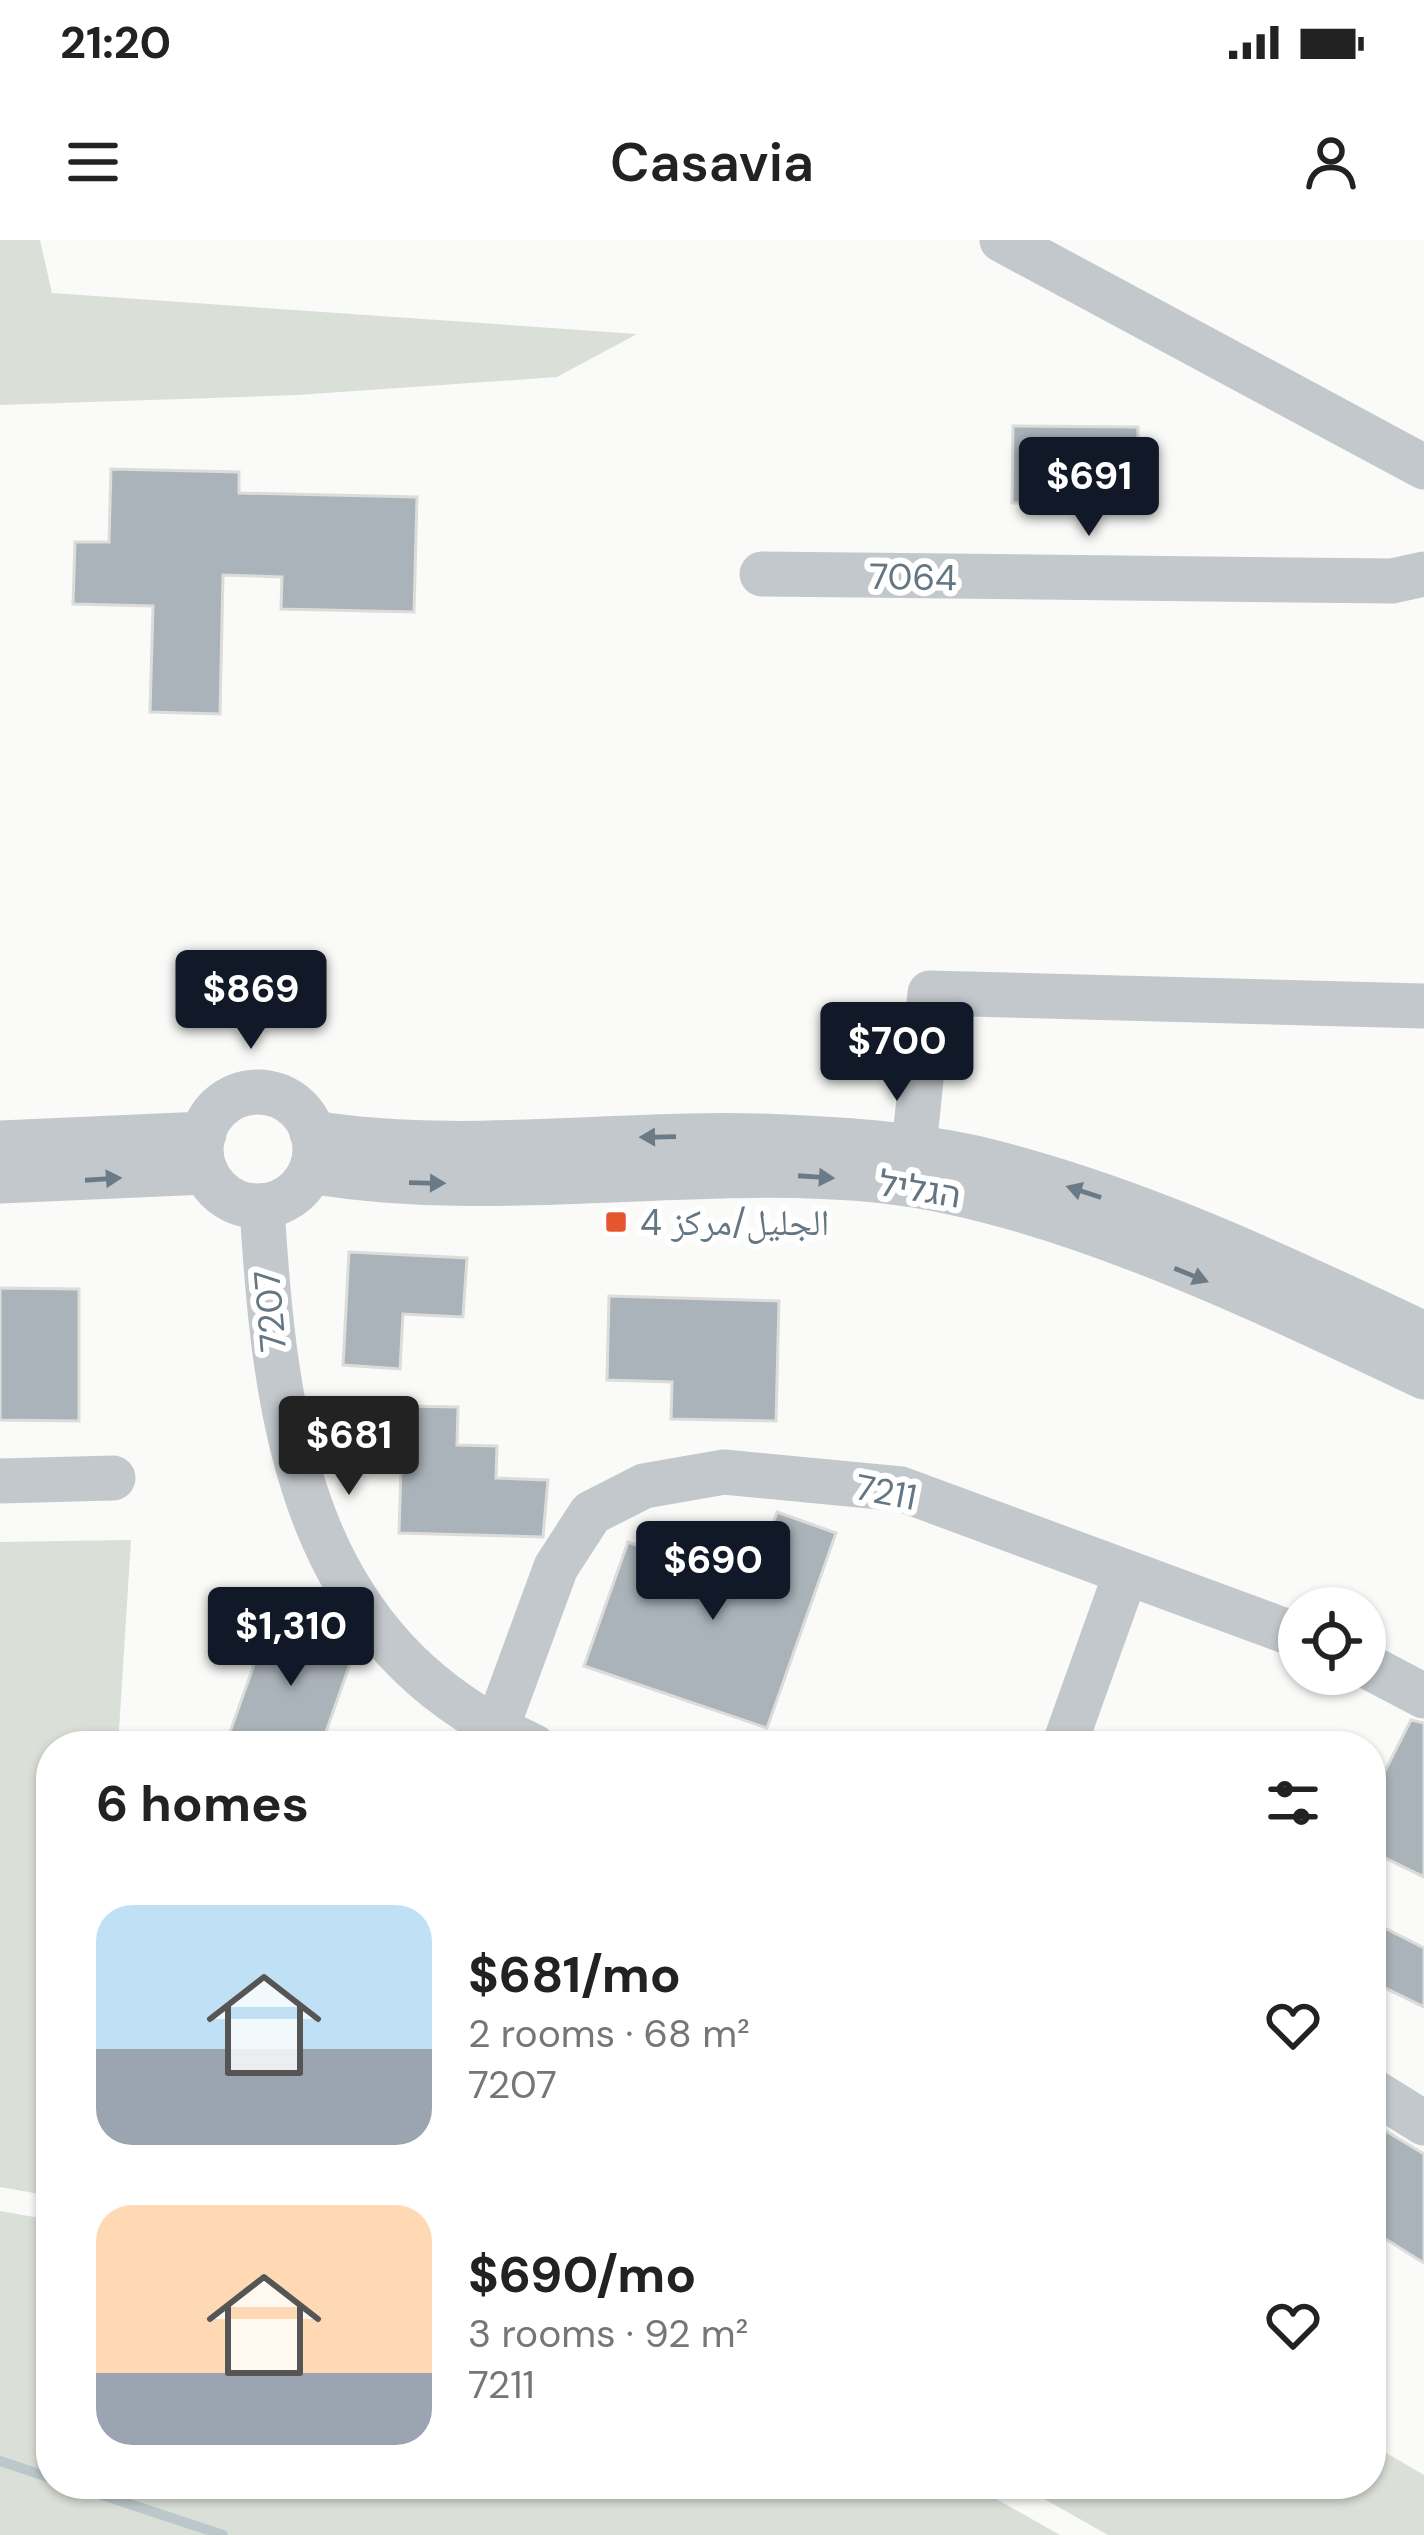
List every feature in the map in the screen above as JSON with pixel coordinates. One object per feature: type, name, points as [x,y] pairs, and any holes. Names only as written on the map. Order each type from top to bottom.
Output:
[{"type":"street","points":[[1002,240],[1424,467]]},
{"type":"street","name":"7064","points":[[762,574],[1392,581],[1424,574]]},
{"type":"street","points":[[914,1147],[930,993],[1424,1006]]},
{"type":"street","points":[[254,1092],[296,1106],[312,1152],[284,1201],[262,1206],[241,1204],[220,1192],[205,1153],[215,1112],[254,1092]]},
{"type":"street","name":"הגליל","points":[[312,1152],[384,1144],[780,1136],[914,1147],[976,1159],[1097,1196],[1316,1282],[1424,1334]]},
{"type":"street","points":[[0,1143],[205,1153]]},
{"type":"street","name":"הגליל","points":[[312,1152],[380,1183],[779,1174],[887,1181],[967,1196],[1106,1240],[1300,1318],[1424,1377]]},
{"type":"street","points":[[0,1181],[205,1153]]},
{"type":"street","name":"7207","points":[[262,1206],[270,1343],[301,1486],[328,1555],[364,1616],[424,1675],[504,1731]]},
{"type":"street","name":"7211","points":[[516,1731],[556,1567],[591,1513],[644,1486],[724,1472],[901,1489],[1278,1628]]},
{"type":"street","points":[[0,1481],[112,1478]]},
{"type":"street","points":[[1069,1731],[1126,1574]]},
{"type":"street","points":[[1386,1676],[1424,1696]]},
{"type":"street","points":[[1386,2099],[1424,2123]]},
{"type":"shaded area","points":[[0,240],[40,240],[52,293],[637,334],[557,377],[297,395],[0,405]]},
{"type":"shaded area","points":[[131,1540],[119,1731],[36,1731],[36,2193],[0,2187],[0,1542]]},
{"type":"shaded area","points":[[0,2211],[36,2217],[36,2499],[996,2499],[1060,2535],[0,2535]]},
{"type":"shaded area","points":[[1386,2453],[1424,2475],[1424,2535],[1108,2535],[1044,2499],[1386,2499]]},
{"type":"building","points":[[1013,426],[1138,427],[1138,504],[1012,503]]},
{"type":"building","points":[[111,469],[239,472],[239,493],[417,497],[414,612],[281,609],[282,577],[223,575],[220,714],[150,712],[153,606],[73,604],[75,542],[109,542]]},
{"type":"building","points":[[349,1252],[467,1258],[463,1317],[403,1314],[400,1369],[343,1365]]},
{"type":"building","points":[[0,1288],[79,1289],[79,1421],[0,1420]]},
{"type":"building","points":[[609,1296],[779,1301],[776,1421],[671,1419],[672,1382],[607,1380]]},
{"type":"building","points":[[403,1406],[458,1407],[457,1445],[497,1446],[496,1478],[548,1480],[543,1537],[399,1533]]},
{"type":"building","points":[[777,1512],[836,1533],[767,1728],[584,1666],[628,1542],[751,1586]]},
{"type":"building","points":[[271,1617],[356,1647],[326,1731],[230,1731]]},
{"type":"building","points":[[1411,1720],[1424,1723],[1424,1877],[1386,1858],[1386,1769]]},
{"type":"building","points":[[1386,1929],[1424,1948],[1424,2007],[1386,1988]]},
{"type":"building","points":[[1386,2131],[1424,2154],[1424,2263],[1386,2239]]},
{"type":"waterway","points":[[0,2461],[36,2473]]},
{"type":"waterway","points":[[114,2499],[223,2535]]},
{"type":"place","name":"الجليل/مركز 4","points":[[616,1222]]}]
